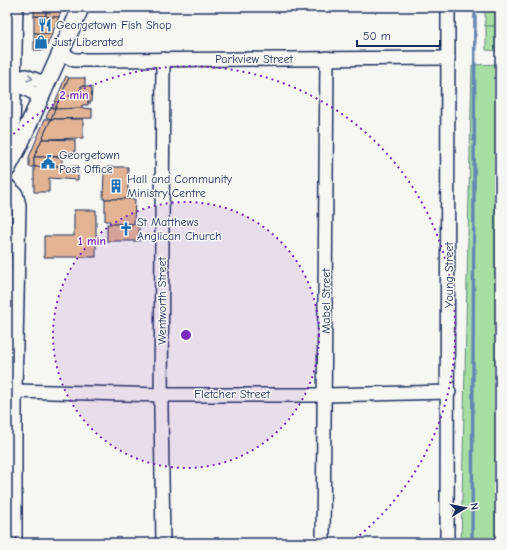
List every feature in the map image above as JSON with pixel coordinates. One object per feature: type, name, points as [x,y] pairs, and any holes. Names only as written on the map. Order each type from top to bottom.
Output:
[{"type":"street","points":[[16,7],[10,80],[13,131],[19,146]]},
{"type":"street","points":[[7,169],[19,146],[81,7]]},
{"type":"street","name":"Young Street","points":[[447,543],[449,392],[448,7]]},
{"type":"street","name":"Parkview Street","points":[[61,53],[74,60],[448,58]]},
{"type":"street","name":"Mabel Street","points":[[323,543],[326,395],[327,58]]},
{"type":"street","name":"Wentworth Street","points":[[163,59],[163,543]]},
{"type":"street","points":[[10,80],[20,86],[44,90]]},
{"type":"street","points":[[7,185],[16,194],[18,205],[15,391],[15,543]]},
{"type":"street","name":"Fletcher Street","points":[[15,391],[162,395],[326,395],[449,392]]},
{"type":"green space","points":[[485,7],[500,7],[500,26],[485,26]]},
{"type":"green space","points":[[486,26],[500,26],[500,51],[486,50]]},
{"type":"green space","points":[[500,64],[500,543],[461,543],[472,65]]},
{"type":"building","points":[[34,8],[46,8],[46,16],[34,16]]},
{"type":"building","points":[[46,8],[63,8],[59,17],[46,17]]},
{"type":"building","name":"Georgetown Fish Shop","points":[[34,16],[59,17],[52,34],[34,33]]},
{"type":"building","name":"Just Liberated","points":[[34,33],[52,34],[45,50],[34,50]]},
{"type":"building","points":[[66,76],[69,78],[55,109],[53,107]]},
{"type":"building","points":[[69,78],[85,78],[85,86],[81,86],[81,95],[88,95],[88,105],[82,105],[82,108],[55,109]]},
{"type":"building","points":[[82,86],[92,87],[91,103],[88,103],[88,95],[81,95]]},
{"type":"building","points":[[51,107],[55,109],[51,119],[46,117]]},
{"type":"building","points":[[55,109],[92,109],[92,118],[51,119]]},
{"type":"building","points":[[45,119],[51,119],[34,157],[34,167],[29,167],[29,157]]},
{"type":"building","points":[[51,119],[83,119],[83,138],[42,139]]},
{"type":"building","points":[[42,139],[75,140],[75,156],[34,157]]},
{"type":"building","name":"Georgetown Post Office","points":[[34,157],[62,157],[62,166],[34,167]]},
{"type":"building","points":[[78,166],[78,180],[49,178],[49,192],[34,192],[34,167]]},
{"type":"building","name":"Hall and Community Ministry Centre","points":[[107,167],[128,167],[128,199],[103,199],[104,173],[107,173]]},
{"type":"building","points":[[105,199],[135,199],[134,224],[110,224],[110,221],[105,221]]},
{"type":"building","points":[[74,210],[96,210],[96,257],[44,257],[44,236],[74,236]]},
{"type":"building","points":[[107,224],[139,224],[139,241],[107,241]]},
{"type":"waterway","points":[[472,543],[475,7]]},
{"type":"place","name":"Georgetown Fish Shop","points":[[45,25]]},
{"type":"place","name":"Just Liberated","points":[[41,42]]},
{"type":"place","name":"Georgetown Post Office","points":[[48,162]]},
{"type":"place","name":"Hall and Community Ministry Centre","points":[[116,186]]},
{"type":"place","name":"St Matthews Anglican Church","points":[[126,229]]}]
